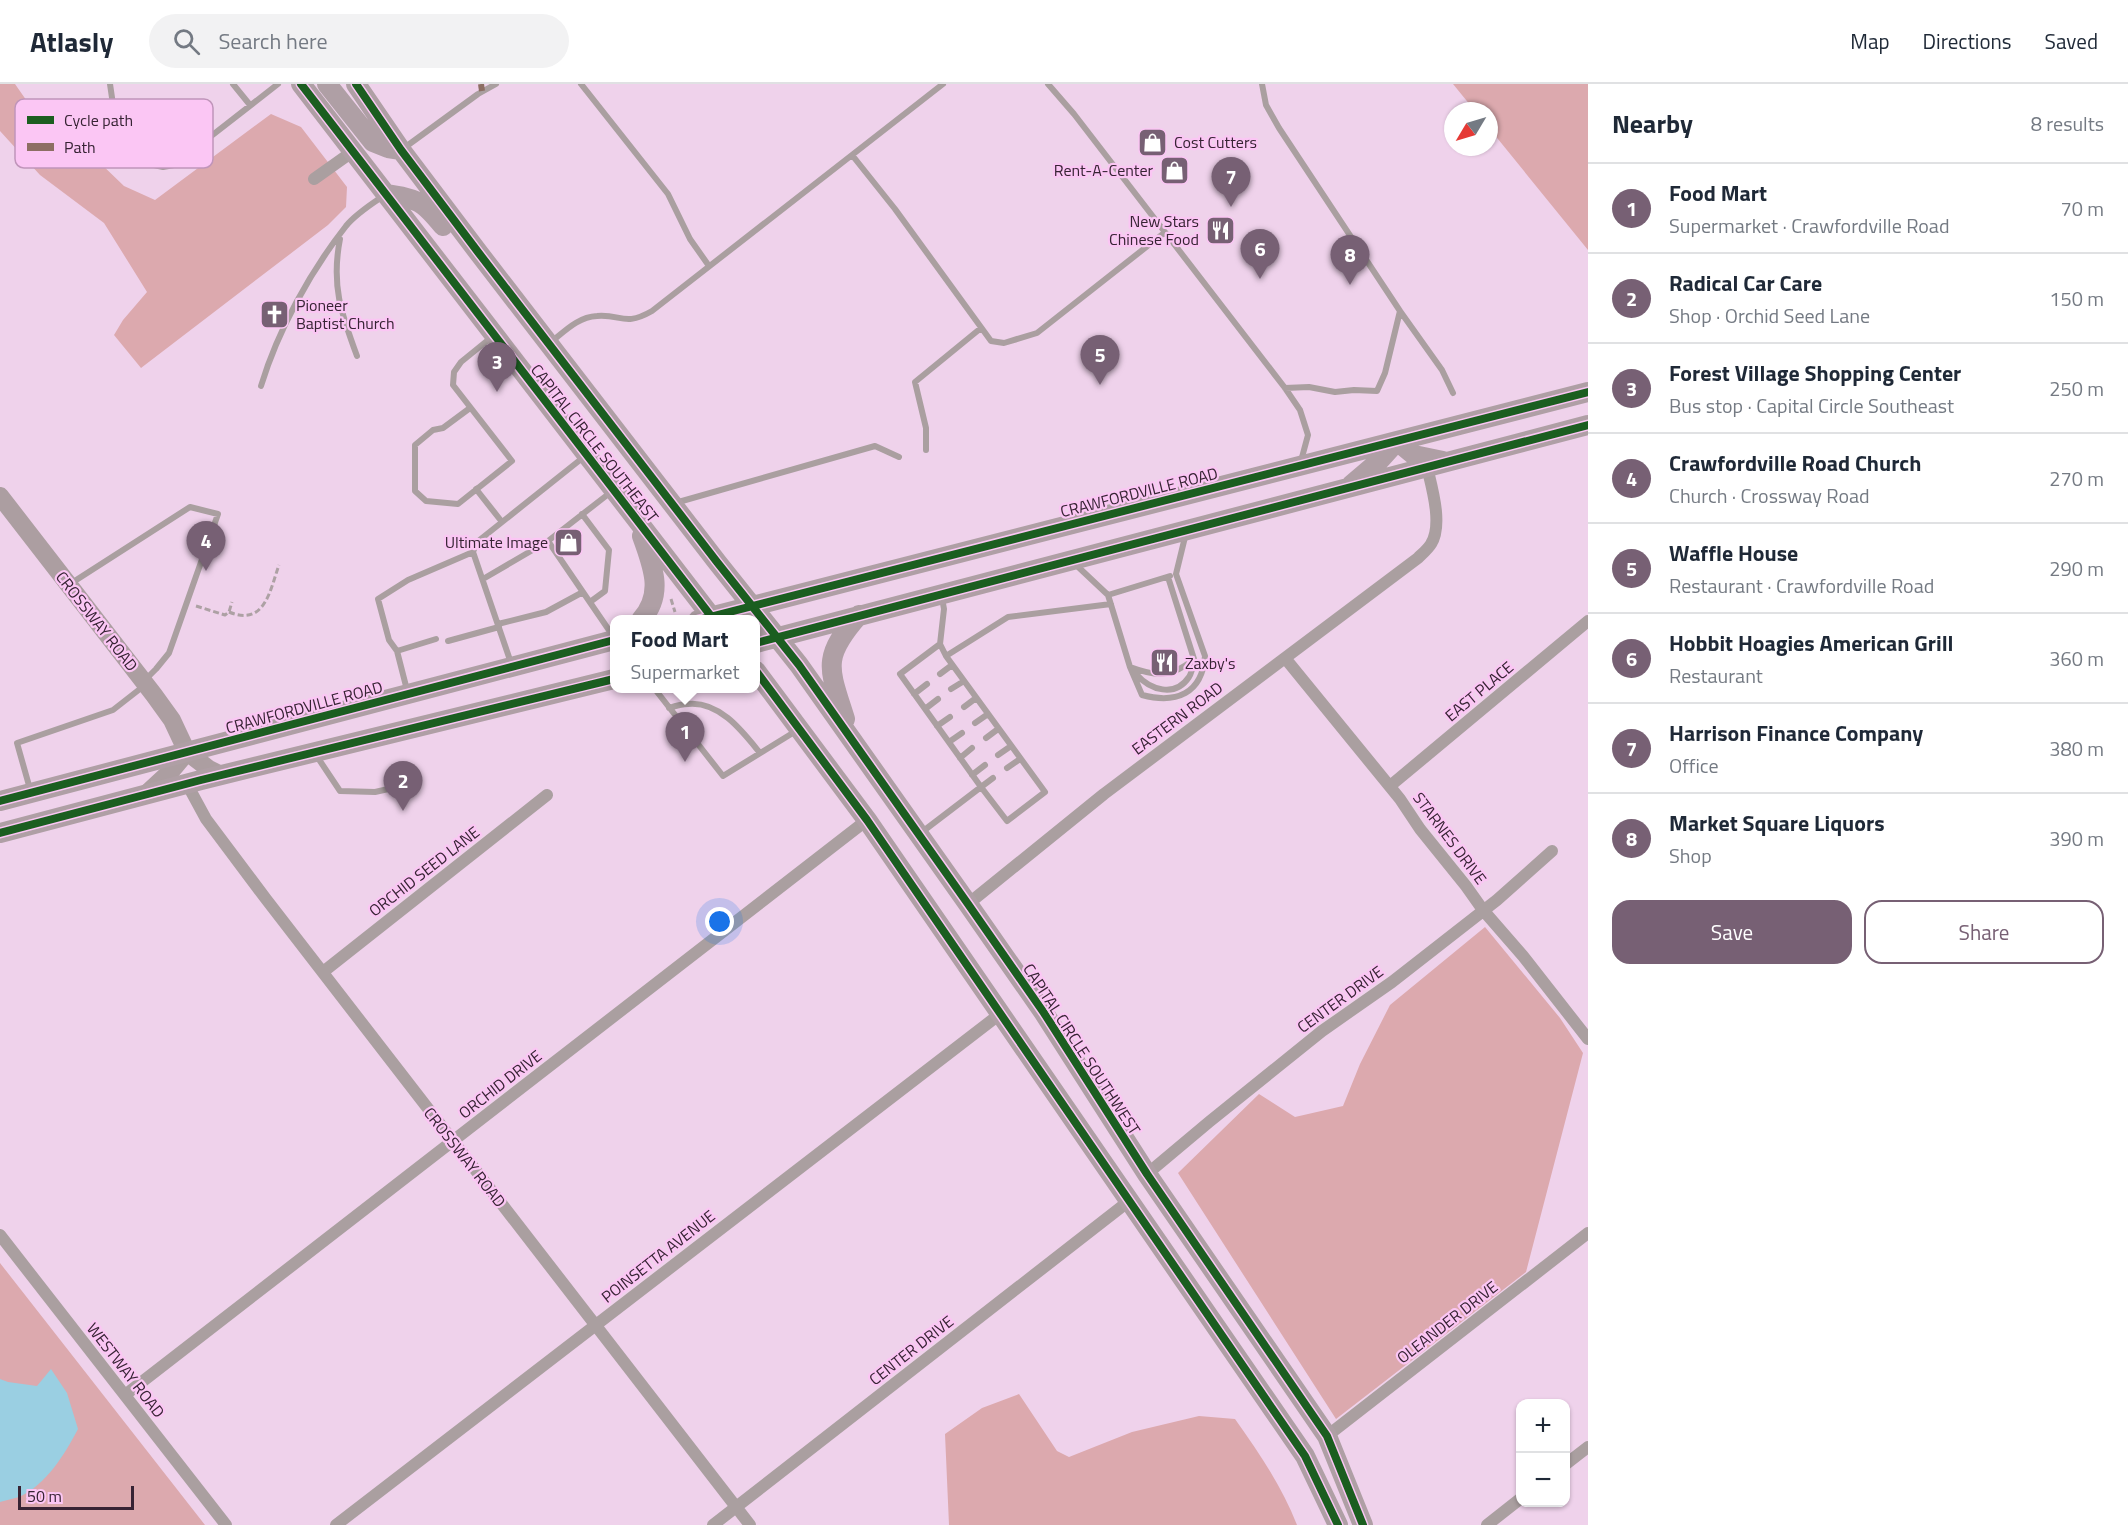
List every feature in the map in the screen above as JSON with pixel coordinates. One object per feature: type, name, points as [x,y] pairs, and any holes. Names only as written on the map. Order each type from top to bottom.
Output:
[{"type":"main road","name":"CAPITAL CIRCLE SOUTHEAST","points":[[301,84],[614,489],[706,615]]},
{"type":"main road","points":[[327,84],[373,141],[388,148],[401,150]]},
{"type":"main road","name":"CAPITAL CIRCLE SOUTHEAST","points":[[356,84],[401,150],[478,252],[751,604]]},
{"type":"main road","points":[[385,194],[410,198],[425,204],[455,241],[478,252]]},
{"type":"main road","name":"CRAWFORDVILLE ROAD","points":[[717,615],[751,604],[1588,392]]},
{"type":"main road","points":[[760,642],[1588,425]]},
{"type":"main road","points":[[1347,488],[1378,462],[1397,441],[1414,455],[1437,465]]},
{"type":"main road","points":[[636,519],[654,571],[656,584],[651,606],[645,615]]},
{"type":"main road","name":"CAPITAL CIRCLE SOUTHWEST","points":[[751,604],[760,615]]},
{"type":"main road","name":"CAPITAL CIRCLE SOUTHWEST","points":[[760,615],[800,665],[1044,1013],[1147,1174],[1327,1436],[1363,1525]]},
{"type":"main road","points":[[850,736],[832,676],[831,662],[838,641],[859,615]]},
{"type":"main road","name":"CRAWFORDVILLE ROAD","points":[[0,801],[610,641]]},
{"type":"main road","points":[[760,676],[867,820],[1305,1456],[1338,1525]]},
{"type":"main road","points":[[0,833],[221,775],[610,680]]},
{"type":"street","points":[[314,179],[352,152]]},
{"type":"street","name":"EASTERN ROAD","points":[[968,904],[1104,794],[1418,558],[1431,544],[1437,531],[1434,501],[1437,465]]},
{"type":"street","name":"CROSSWAY ROAD","points":[[2,501],[145,682],[172,720],[187,752]]},
{"type":"street","name":"EAST PLACE","points":[[1390,786],[1588,621]]},
{"type":"street","name":"STARNES DRIVE","points":[[1285,658],[1390,786],[1483,910],[1523,956],[1588,1039]]},
{"type":"street","points":[[146,795],[164,779],[187,752],[221,775]]},
{"type":"street","name":"CROSSWAY ROAD","points":[[187,784],[206,819],[750,1525]]},
{"type":"street","name":"ORCHID SEED LANE","points":[[323,972],[547,795]]},
{"type":"street","name":"ORCHID DRIVE","points":[[124,1395],[867,820]]},
{"type":"street","name":"CENTER DRIVE","points":[[1147,1174],[1322,1031],[1392,982],[1483,910],[1552,850]]},
{"type":"street","name":"POINSETTA AVENUE","points":[[336,1525],[1000,1014]]},
{"type":"street","name":"CENTER DRIVE","points":[[713,1525],[1129,1201]]},
{"type":"street","name":"OLEANDER DRIVE","points":[[1327,1436],[1588,1233]]},
{"type":"street","name":"WESTWAY ROAD","points":[[0,1235],[226,1525]]},
{"type":"street","points":[[1570,1461],[1588,1447]]},
{"type":"street","points":[[1487,1525],[1516,1503]]},
{"type":"lane","points":[[110,84],[112,99]]},
{"type":"lane","points":[[233,84],[250,105]]},
{"type":"lane","points":[[213,134],[278,84]]},
{"type":"lane","points":[[401,150],[478,94],[496,84]]},
{"type":"lane","points":[[582,84],[668,194],[690,239],[710,266]]},
{"type":"lane","points":[[549,344],[580,320],[597,316],[626,320],[639,318],[652,311],[943,84]]},
{"type":"lane","points":[[1048,84],[1246,334],[1300,410],[1308,435],[1300,465]]},
{"type":"lane","points":[[1262,84],[1266,105],[1279,128],[1400,311],[1442,370],[1453,393]]},
{"type":"lane","points":[[852,155],[991,341],[1004,343],[1036,333],[1164,233]]},
{"type":"lane","points":[[261,386],[271,352],[309,281],[340,235],[356,217],[385,194]]},
{"type":"lane","points":[[340,235],[336,258],[337,289],[342,316],[357,356]]},
{"type":"lane","points":[[1285,388],[1309,387],[1335,392],[1377,391],[1385,373],[1400,311]]},
{"type":"lane","points":[[926,450],[926,428],[915,382],[981,328]]},
{"type":"lane","points":[[470,408],[443,428],[433,430],[415,445],[415,491],[426,501],[458,504],[512,461],[453,385],[454,372],[461,362],[494,334]]},
{"type":"lane","points":[[672,504],[875,446],[898,457]]},
{"type":"lane","points":[[512,666],[473,552],[477,542],[587,454]]},
{"type":"lane","points":[[476,489],[502,522]]},
{"type":"lane","points":[[483,579],[548,541],[614,489]]},
{"type":"lane","points":[[30,793],[17,743],[113,710],[145,682],[169,653],[218,514],[190,507],[69,585]]},
{"type":"lane","points":[[582,514],[609,550],[604,591],[590,602]]},
{"type":"lane","points":[[1072,560],[1108,595],[1130,667],[1142,695],[1159,700],[1180,698],[1188,692],[1204,670],[1205,656],[1176,574],[1187,530]]},
{"type":"lane","points":[[548,541],[610,632]]},
{"type":"lane","points":[[408,693],[397,651],[389,640],[378,599],[408,580],[473,552]]},
{"type":"lane","points":[[1108,595],[1176,574]]},
{"type":"lane","points":[[1130,667],[1143,682],[1157,689],[1172,690],[1190,676],[1194,659],[1168,577]]},
{"type":"lane","points":[[448,641],[546,612],[583,592]]},
{"type":"lane","points":[[940,644],[900,674],[1006,821],[1044,792],[946,656],[940,644],[944,609],[942,595]]},
{"type":"lane","points":[[946,656],[1008,617],[1111,604]]},
{"type":"lane","points":[[397,651],[436,639]]},
{"type":"lane","points":[[1130,667],[1151,675],[1162,675],[1184,668],[1194,659]]},
{"type":"lane","points":[[940,674],[952,665]]},
{"type":"lane","points":[[951,689],[964,681]]},
{"type":"lane","points":[[914,694],[927,684]]},
{"type":"lane","points":[[658,693],[723,776],[800,729]]},
{"type":"lane","points":[[964,707],[976,698]]},
{"type":"lane","points":[[925,709],[938,699]]},
{"type":"lane","points":[[669,708],[690,704],[714,709],[738,726],[760,753]]},
{"type":"lane","points":[[975,723],[988,714]]},
{"type":"lane","points":[[937,726],[950,717]]},
{"type":"lane","points":[[986,738],[998,729]]},
{"type":"lane","points":[[949,742],[962,733]]},
{"type":"lane","points":[[998,755],[1011,746]]},
{"type":"lane","points":[[960,758],[972,748]]},
{"type":"lane","points":[[314,752],[340,790],[375,792],[415,783]]},
{"type":"lane","points":[[1007,768],[1020,759]]},
{"type":"lane","points":[[972,775],[984,765]]},
{"type":"lane","points":[[919,834],[993,778]]},
{"type":"path","points":[[229,612],[246,616],[260,610],[265,604],[279,565]]},
{"type":"path","points":[[671,598],[675,612]]},
{"type":"path","points":[[186,603],[225,615],[229,612],[232,602]]},
{"type":"shaded area","points":[[0,84],[15,84],[25,99],[15,99],[15,148],[0,131]]},
{"type":"shaded area","points":[[1453,84],[1588,84],[1588,250],[1498,139],[1498,102],[1468,102]]},
{"type":"shaded area","points":[[271,114],[301,127],[347,187],[346,207],[328,225],[141,368],[114,335],[123,320],[147,292],[104,223],[34,168],[105,168],[124,186],[155,200],[198,168],[213,168],[213,157]]},
{"type":"shaded area","points":[[1485,927],[1560,1018],[1583,1053],[1526,1272],[1336,1419],[1178,1173],[1259,1094],[1295,1117],[1343,1106],[1360,1064],[1390,1005]]},
{"type":"shaded area","points":[[0,1263],[205,1525],[0,1525]]},
{"type":"shaded area","points":[[1019,1394],[1057,1451],[1069,1457],[1132,1432],[1199,1416],[1235,1419],[1277,1483],[1297,1525],[949,1525],[945,1434],[982,1408]]},
{"type":"water","points":[[51,1369],[67,1393],[78,1429],[61,1458],[38,1485],[19,1497],[0,1502],[0,1379],[37,1386]]},
{"type":"marked path","points":[[481,84],[482,91]]},
{"type":"cycle path","points":[[301,84],[710,615]]},
{"type":"cycle path","points":[[356,84],[401,150],[478,252],[759,615]]},
{"type":"cycle path","points":[[718,615],[1588,392]]},
{"type":"cycle path","points":[[760,642],[1588,425]]},
{"type":"cycle path","points":[[760,616],[799,665],[1044,1013],[1147,1174],[1327,1436],[1363,1525]]},
{"type":"cycle path","points":[[0,801],[610,641]]},
{"type":"cycle path","points":[[760,676],[867,820],[1305,1456],[1338,1525]]},
{"type":"cycle path","points":[[0,833],[201,780],[610,680]]},
{"type":"place","name":"Cost Cutters","points":[[1153,142]]},
{"type":"place","name":"Rent-A-Center","points":[[1174,170]]},
{"type":"place","name":"Harrison Finance Company","points":[[1231,207]]},
{"type":"place","name":"New Stars Chinese Food","points":[[1220,230]]},
{"type":"place","name":"Hobbit Hoagies American Grill","points":[[1260,279]]},
{"type":"place","name":"Market Square Liquors","points":[[1350,285]]},
{"type":"place","name":"Pioneer Baptist Church","points":[[275,314]]},
{"type":"place","name":"Waffle House","points":[[1100,385]]},
{"type":"place","name":"Forest Village Shopping Center","points":[[497,392]]},
{"type":"place","name":"Ultimate Image","points":[[569,542]]},
{"type":"place","name":"Crawfordville Road Church","points":[[206,571]]},
{"type":"place","name":"Zaxby's","points":[[1164,663]]},
{"type":"place","name":"Food Mart","points":[[685,762]]},
{"type":"place","name":"Radical Car Care","points":[[403,811]]}]
